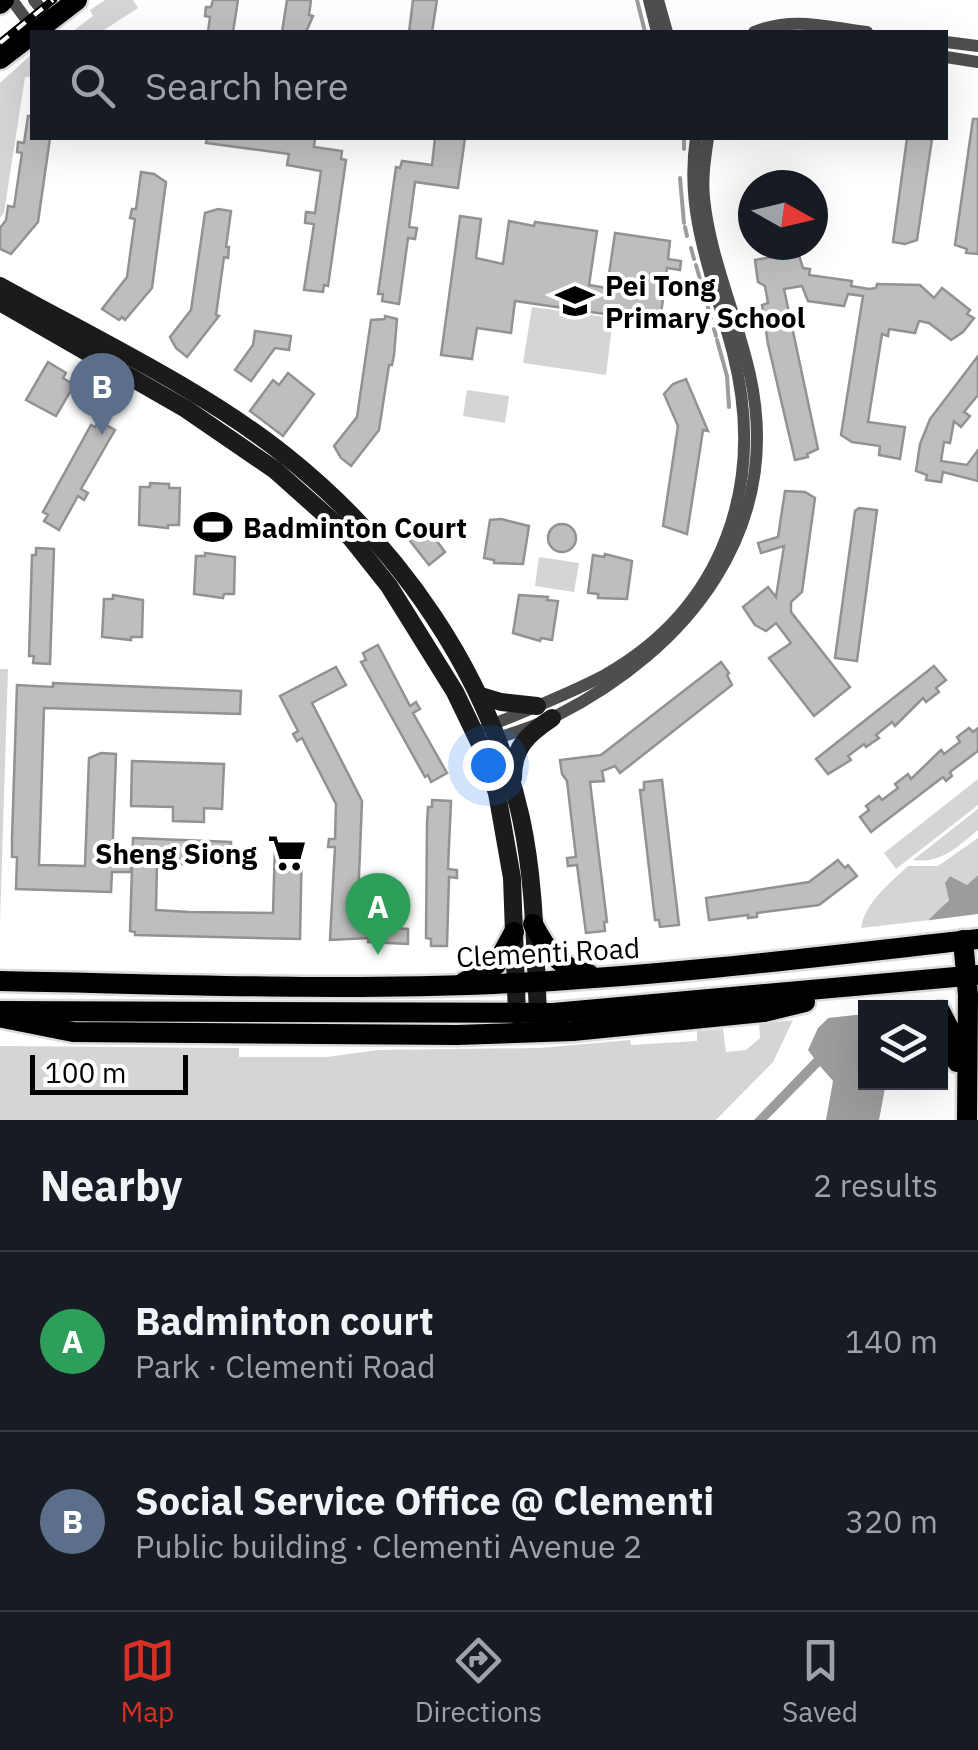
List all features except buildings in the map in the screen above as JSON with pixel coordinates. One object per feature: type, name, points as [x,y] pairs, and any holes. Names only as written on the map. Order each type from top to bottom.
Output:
[{"type":"main road","points":[[42,25],[77,0]]},
{"type":"main road","points":[[0,59],[30,35]]},
{"type":"main road","points":[[0,286],[233,418],[285,455],[363,525],[420,596],[514,789]]},
{"type":"main road","points":[[0,302],[186,409],[275,470],[350,537],[481,696],[545,712],[516,751],[514,789],[526,852],[526,982],[538,1014]]},
{"type":"main road","points":[[481,696],[524,928],[564,966],[606,976]]},
{"type":"main road","points":[[452,985],[471,980],[496,965],[524,928]]},
{"type":"main road","points":[[967,1120],[970,939]]},
{"type":"main road","name":"Clementi Road","points":[[0,981],[280,987],[526,982],[677,972],[970,939]]},
{"type":"main road","name":"Clementi Road","points":[[0,1014],[538,1014],[896,983],[935,997],[972,976]]},
{"type":"main road","points":[[516,1014],[526,982]]},
{"type":"main road","name":"Clementi Road","points":[[0,1014],[73,1032],[304,1036],[573,1031],[764,1012],[795,1006],[840,989]]},
{"type":"main road","points":[[935,997],[952,1034],[966,1098]]},
{"type":"main road","points":[[114,1012],[191,1033]]},
{"type":"street","points":[[34,0],[42,25]]},
{"type":"street","points":[[649,0],[656,30]]},
{"type":"street","points":[[658,0],[666,30]]},
{"type":"street","points":[[5,1],[42,25]]},
{"type":"street","points":[[761,30],[792,21],[857,30]]},
{"type":"street","points":[[948,42],[978,46]]},
{"type":"street","points":[[948,57],[978,62]]},
{"type":"street","points":[[545,712],[646,647],[676,616],[714,566],[736,509],[746,443],[743,403],[694,216],[696,140]]},
{"type":"street","points":[[486,735],[592,696],[653,653],[702,601],[728,558],[746,512],[756,469],[757,422],[743,346],[706,215],[703,180],[708,140]]},
{"type":"shaded area","points":[[105,0],[133,0],[138,8],[104,30],[75,30],[93,16],[90,10]]},
{"type":"shaded area","points":[[30,56],[30,77],[25,77],[4,213],[0,218],[0,83]]},
{"type":"shaded area","points":[[532,307],[613,318],[606,375],[523,363]]},
{"type":"shaded area","points":[[467,390],[509,396],[505,423],[463,416]]},
{"type":"shaded area","points":[[539,557],[579,563],[574,592],[535,586]]},
{"type":"shaded area","points":[[0,669],[8,669],[0,923]]},
{"type":"shaded area","points":[[978,779],[978,805],[896,869],[884,853]]},
{"type":"shaded area","points":[[978,809],[978,830],[963,842],[940,857],[913,860]]},
{"type":"shaded area","points":[[978,838],[978,875],[967,885],[950,876],[945,883],[949,899],[931,920],[861,928],[873,901],[908,866],[938,866]]},
{"type":"shaded area","points":[[978,875],[978,924],[877,1000],[858,1000],[858,1090],[885,1090],[879,1120],[826,1120],[833,1081],[820,1066],[767,1120],[754,1120],[814,1058],[808,1050],[818,1028],[949,900],[945,883],[950,876],[967,885]]},
{"type":"shaded area","points":[[793,1020],[773,1062],[716,1120],[0,1120],[0,1046],[239,1048],[239,1057],[327,1057],[378,1050],[697,1041],[697,1031],[723,1029],[726,1052],[746,1050],[760,1038],[759,1024]]},
{"type":"pier","points":[[978,914],[978,931],[911,1000],[858,1000],[858,1015],[828,1018],[834,1006],[923,921]]},
{"type":"waterway","points":[[637,0],[644,30]]},
{"type":"waterway","points":[[684,140],[684,149]]},
{"type":"waterway","points":[[680,178],[684,223]]},
{"type":"waterway","points":[[685,227],[687,236]]},
{"type":"waterway","points":[[691,248],[694,259]]},
{"type":"waterway","points":[[696,265],[711,318]]},
{"type":"waterway","points":[[714,329],[716,336]]},
{"type":"waterway","points":[[717,340],[727,376],[729,407]]},
{"type":"railway","points":[[0,43],[53,0]]},
{"type":"place","name":"Pei Tong Primary School","points":[[575,301]]},
{"type":"place","name":"Social Service Office @ Clementi","points":[[102,435]]},
{"type":"place","name":"Badminton Court","points":[[213,527]]},
{"type":"place","name":"Sheng Siong","points":[[287,853]]},
{"type":"place","name":"Badminton court","points":[[378,955]]}]
